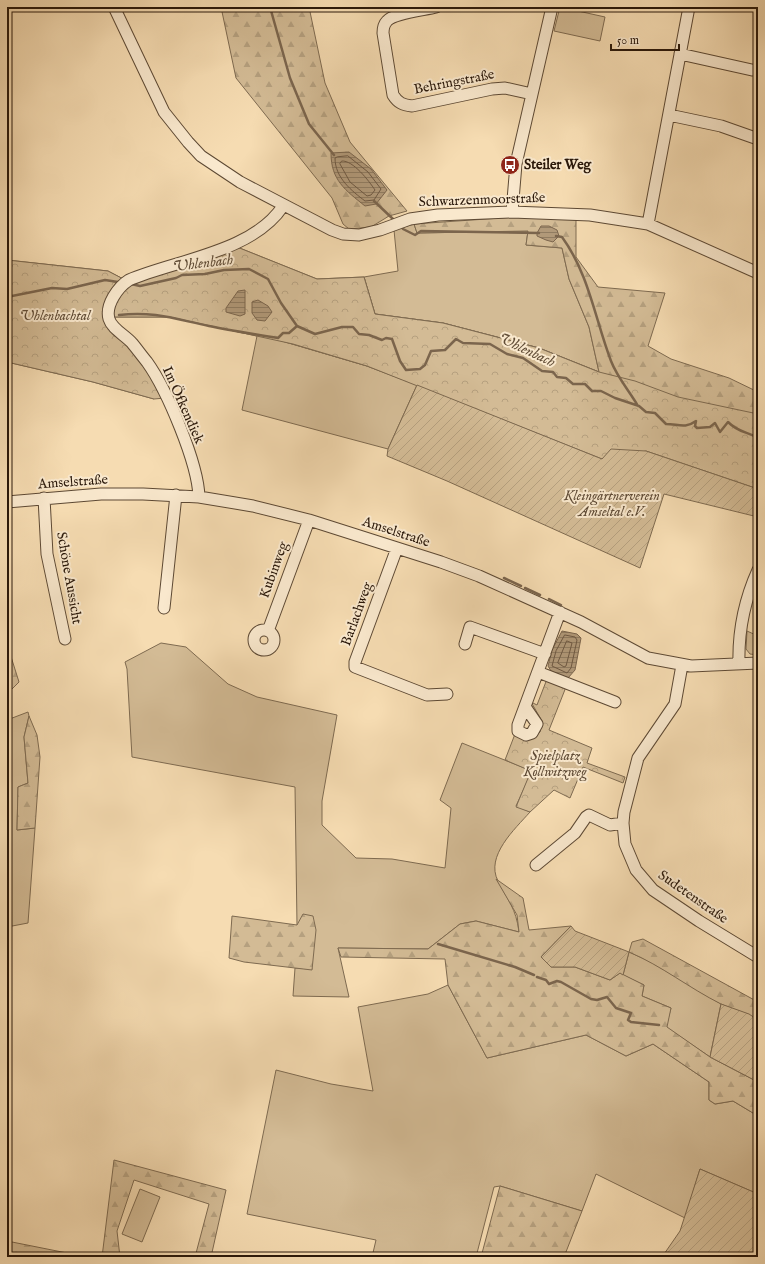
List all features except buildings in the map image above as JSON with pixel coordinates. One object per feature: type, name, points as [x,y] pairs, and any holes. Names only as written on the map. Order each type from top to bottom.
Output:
[{"type":"street","name":"Schwarzenmoorstraße","points":[[114,7],[164,112],[178,131],[201,156],[218,168],[283,206],[332,230],[354,235],[368,234],[410,218],[438,215],[512,212],[590,215],[648,224],[758,273]]},
{"type":"street","name":"Behringstraße","points":[[436,7],[394,17],[387,20],[384,26],[383,33],[393,95],[396,100],[402,105],[412,106],[492,88],[505,88],[532,94]]},
{"type":"street","points":[[512,212],[516,164],[552,7]]},
{"type":"street","points":[[648,224],[689,7]]},
{"type":"street","points":[[680,54],[752,70]]},
{"type":"street","points":[[669,115],[721,126],[758,139]]},
{"type":"street","name":"Im Öfkendiek","points":[[199,497],[198,485],[192,462],[172,410],[147,363],[131,342],[112,325],[108,313],[110,305],[118,290],[129,280],[226,248],[258,230],[283,206]]},
{"type":"street","name":"Amselstraße","points":[[7,502],[101,494],[176,495],[199,497],[253,506],[309,520],[479,576],[560,612],[637,653],[663,662],[682,665],[712,666],[758,664]]},
{"type":"street","points":[[164,608],[176,495]]},
{"type":"street","name":"Schöne Aussicht","points":[[44,498],[47,554],[65,639]]},
{"type":"street","name":"Kubinweg","points":[[268,631],[309,520]]},
{"type":"street","name":"Barlachweg","points":[[397,548],[355,662],[355,666],[427,695],[447,694]]},
{"type":"street","points":[[739,664],[738,645],[746,598],[758,570]]},
{"type":"street","points":[[526,708],[560,612]]},
{"type":"street","points":[[465,644],[470,627],[545,654]]},
{"type":"street","name":"Sudetenstraße","points":[[682,665],[675,704],[638,758],[627,798],[623,823],[625,844],[630,859],[644,881],[653,890],[699,921],[758,957]]},
{"type":"street","points":[[538,672],[615,702]]},
{"type":"street","points":[[536,866],[575,833],[586,817],[593,816],[610,825],[623,823]]},
{"type":"green space","points":[[221,7],[309,7],[325,83],[350,142],[407,211],[389,216],[371,227],[349,229],[343,224],[332,198],[236,78]]},
{"type":"green space","points":[[560,7],[605,17],[600,41],[554,31]]},
{"type":"green space","name":"Uhlenbachtal","points":[[530,216],[576,218],[576,257],[598,287],[665,293],[648,346],[671,359],[729,378],[758,392],[758,456],[417,385],[367,366],[7,260],[108,271],[129,282],[237,247],[317,279],[364,277],[375,314],[443,323],[539,348],[599,372],[589,327],[569,279],[562,248],[526,245],[528,231],[417,233],[414,224]]},
{"type":"green space","points":[[414,224],[417,233],[528,231],[526,245],[562,248],[569,279],[589,327],[599,372],[539,348],[443,323],[375,314],[364,277],[398,271],[394,230]]},
{"type":"green space","name":"Uhlenbachtal","points":[[237,247],[317,279],[364,277],[375,314],[443,323],[539,348],[599,372],[635,381],[678,397],[758,414],[758,489],[646,451],[602,459],[367,366],[293,344],[170,317],[112,317],[104,321],[131,346],[165,398],[154,399],[93,382],[7,362],[7,260],[108,271],[129,282]]},
{"type":"green space","points":[[118,293],[367,366],[417,385],[388,449],[242,410],[257,336],[170,317],[112,317],[104,321],[131,346],[154,399],[93,382],[7,362]]},
{"type":"green space","name":"Kleingärtnerverein Amseltal e.V.","points":[[417,385],[602,459],[611,449],[646,451],[758,489],[758,517],[664,494],[640,568],[447,481],[387,456],[388,449]]},
{"type":"green space","points":[[747,631],[758,636],[758,655],[750,654],[746,649]]},
{"type":"green space","points":[[161,643],[186,647],[228,684],[257,697],[337,715],[322,801],[322,825],[356,858],[392,859],[445,868],[451,808],[440,800],[462,743],[532,771],[516,806],[530,812],[510,835],[498,853],[495,862],[495,872],[498,881],[514,911],[519,932],[476,921],[460,924],[428,949],[338,948],[349,997],[293,996],[295,968],[312,969],[297,925],[295,787],[132,757],[127,669],[125,662]]},
{"type":"green space","points":[[7,644],[19,682],[7,694]]},
{"type":"green space","name":"Spielplatz Kollwitzweg","points":[[547,679],[566,687],[549,730],[592,748],[587,763],[625,777],[623,783],[583,767],[570,798],[554,790],[530,812],[516,807],[531,771],[505,760],[515,734],[536,736],[540,732],[542,721],[531,702],[537,705]]},
{"type":"green space","points":[[28,712],[29,716],[24,737],[28,783],[18,787],[17,830],[35,828],[28,923],[7,927],[7,720]]},
{"type":"green space","points":[[29,716],[37,735],[40,757],[35,828],[17,830],[18,787],[28,783],[24,737]]},
{"type":"green space","points":[[496,879],[523,898],[529,930],[571,926],[541,957],[551,967],[575,967],[610,980],[620,973],[644,985],[642,996],[671,1008],[667,1027],[710,1057],[758,1082],[758,1116],[733,1101],[715,1104],[709,1100],[709,1082],[653,1044],[626,1056],[586,1035],[487,1058],[448,985],[445,959],[341,957],[338,948],[428,949],[460,924],[476,921],[519,932],[517,915]]},
{"type":"green space","points":[[303,914],[313,916],[316,930],[312,970],[244,962],[229,958],[232,916],[297,925]]},
{"type":"green space","points":[[571,926],[575,931],[629,952],[623,975],[620,973],[610,980],[575,967],[551,967],[541,957]]},
{"type":"green space","points":[[643,939],[758,1002],[758,1020],[721,1004],[653,964],[629,952],[632,942]]},
{"type":"green space","points":[[629,952],[651,962],[721,1004],[710,1057],[666,1027],[671,1008],[642,996],[644,985],[623,975]]},
{"type":"green space","points":[[448,985],[487,1058],[586,1035],[626,1056],[653,1044],[709,1082],[709,1100],[715,1104],[733,1101],[758,1116],[758,1194],[700,1169],[685,1218],[596,1174],[582,1211],[500,1186],[494,1187],[476,1257],[372,1257],[376,1240],[247,1214],[276,1070],[331,1084],[373,1091],[358,1007],[428,994]]},
{"type":"green space","points":[[721,1004],[749,1014],[758,1020],[758,1082],[710,1057]]},
{"type":"green space","points":[[114,1160],[226,1190],[211,1257],[195,1257],[209,1204],[134,1180],[117,1231],[120,1257],[102,1257]]},
{"type":"green space","points":[[700,1169],[758,1194],[758,1257],[662,1257],[680,1231]]},
{"type":"green space","points":[[500,1186],[582,1211],[564,1257],[481,1257]]},
{"type":"green space","points":[[140,1189],[160,1197],[142,1242],[122,1234]]},
{"type":"green space","points":[[7,1241],[87,1257],[7,1257]]},
{"type":"water","points":[[349,152],[371,169],[387,190],[376,204],[365,206],[340,184],[336,177],[331,153]]},
{"type":"water","points":[[541,226],[549,226],[557,230],[559,236],[553,242],[537,236]]},
{"type":"water","points":[[245,290],[245,314],[240,316],[226,312],[226,308],[238,291]]},
{"type":"water","points":[[258,300],[268,306],[272,312],[265,321],[257,320],[252,313],[252,302]]},
{"type":"water","points":[[562,631],[577,634],[581,638],[575,670],[568,678],[551,671],[548,666],[552,650]]},
{"type":"waterway","points":[[270,7],[290,78],[309,124],[334,155]]},
{"type":"waterway","points":[[374,201],[393,219]]},
{"type":"waterway","points":[[403,229],[415,235],[421,231],[539,233]]},
{"type":"waterway","points":[[556,236],[562,237],[579,266],[591,297],[611,361],[620,379],[638,406]]},
{"type":"waterway","name":"Uhlenbach","points":[[131,284],[140,286],[176,278],[182,275],[205,274],[224,270],[249,269],[268,279],[281,303],[297,326],[315,334],[342,327],[353,327],[359,334],[369,335],[382,340],[386,338],[392,339],[400,361],[406,370],[420,369],[425,365],[431,351],[445,350],[456,339],[463,343],[490,344],[507,354],[523,358],[542,371],[553,372],[557,377],[566,378],[573,384],[585,384],[592,391],[601,391],[615,398],[639,406],[646,412],[655,413],[666,424],[681,426],[688,425],[696,421],[695,426],[697,428],[710,427],[715,423],[720,432],[728,422],[739,430],[758,438]]},
{"type":"waterway","name":"Uhlenbach","points":[[7,297],[52,288],[67,289],[105,280],[118,282]]},
{"type":"waterway","points":[[119,315],[143,314],[164,316],[218,328],[278,338],[283,333],[289,333],[297,326]]},
{"type":"waterway","points":[[504,578],[521,586]]},
{"type":"waterway","points":[[525,588],[540,595]]},
{"type":"waterway","points":[[549,599],[561,605]]},
{"type":"waterway","points":[[438,944],[515,967],[534,975]]},
{"type":"waterway","points":[[537,977],[546,980],[549,984],[557,981],[561,982],[591,999],[597,1000],[607,997],[616,1008],[631,1013],[628,1020],[631,1022],[659,1025]]},
{"type":"place","name":"Steiler Weg","points":[[510,165]]}]
